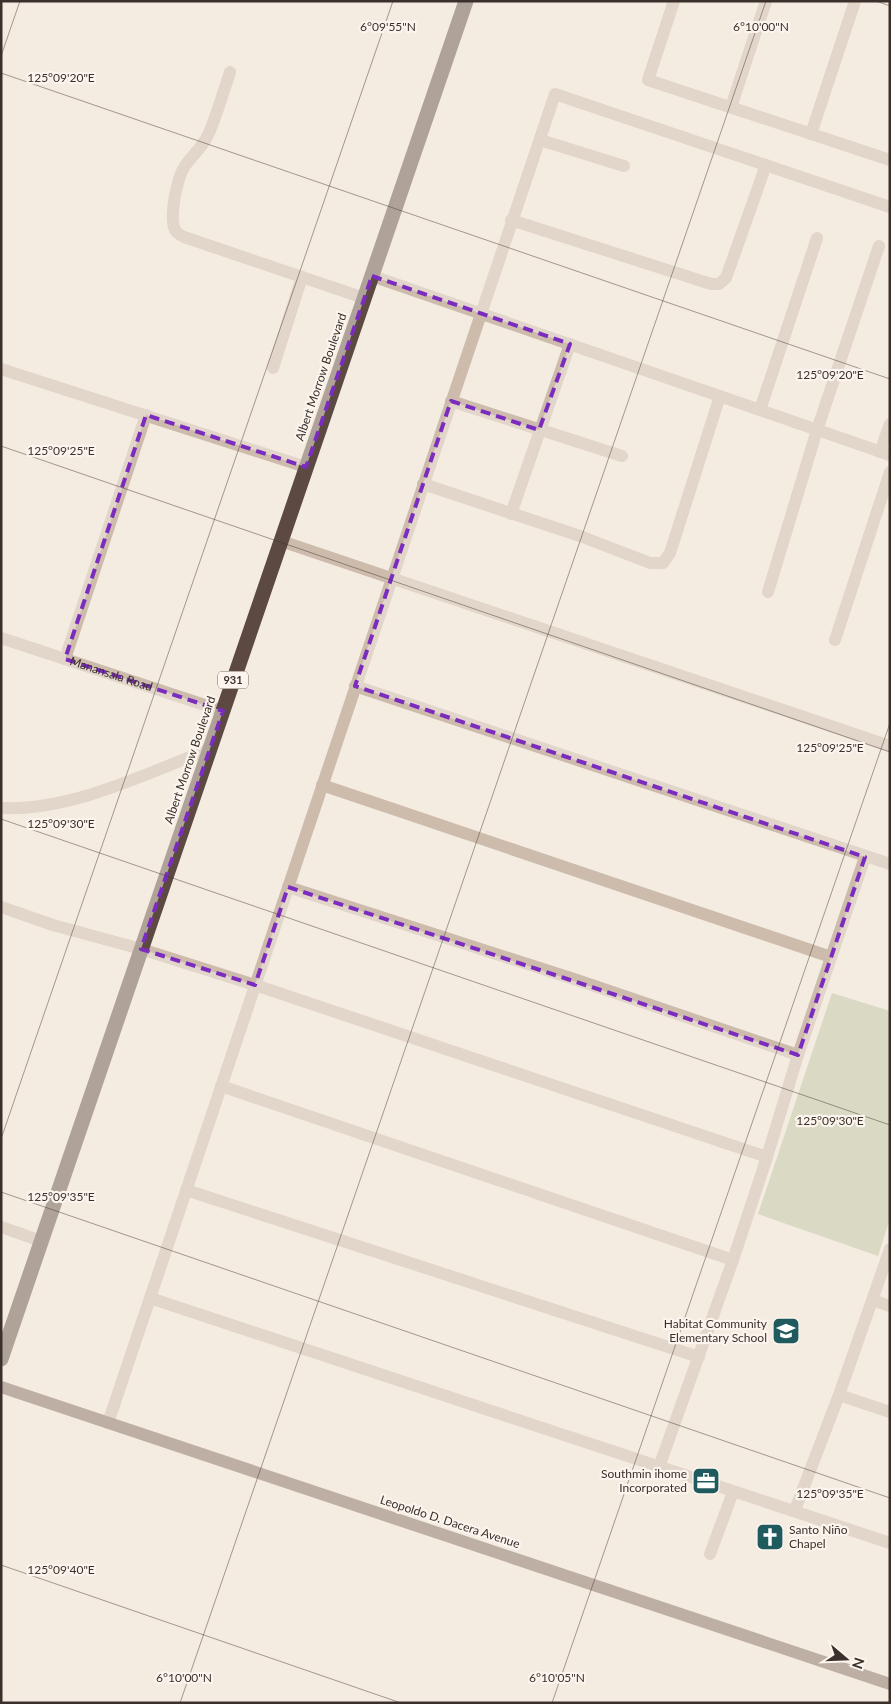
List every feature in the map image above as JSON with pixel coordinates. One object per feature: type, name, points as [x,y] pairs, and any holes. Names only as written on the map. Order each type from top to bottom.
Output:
[{"type":"highway","name":"Albert Morrow Boulevard","points":[[1,1359],[466,1]]},
{"type":"main road","name":"Leopoldo D. Dacera Avenue","points":[[1,1387],[890,1684]]},
{"type":"street","points":[[674,1],[648,80],[890,160]]},
{"type":"street","points":[[731,107],[766,1]]},
{"type":"street","points":[[811,134],[855,1]]},
{"type":"street","points":[[230,72],[209,134],[180,174],[173,212],[175,228],[184,237],[364,298]]},
{"type":"street","points":[[108,1423],[555,94],[890,207]]},
{"type":"street","points":[[540,140],[624,166]]},
{"type":"street","points":[[512,220],[711,284],[719,284],[726,278],[766,165]]},
{"type":"street","points":[[760,410],[817,238]]},
{"type":"street","points":[[768,592],[817,430],[878,246]]},
{"type":"street","points":[[372,276],[885,453],[890,424]]},
{"type":"street","points":[[272,368],[302,277]]},
{"type":"street","points":[[511,514],[570,344]]},
{"type":"street","points":[[1,369],[306,467]]},
{"type":"street","points":[[423,484],[580,536],[650,563],[663,563],[670,553],[720,396]]},
{"type":"street","points":[[451,401],[622,456]]},
{"type":"street","points":[[65,659],[146,415]]},
{"type":"street","points":[[835,640],[890,472]]},
{"type":"street","points":[[281,541],[890,746]]},
{"type":"street","name":"Manansala Road","points":[[1,638],[223,711]]},
{"type":"street","points":[[355,686],[890,864]]},
{"type":"street","points":[[1,808],[42,807],[102,790],[210,749]]},
{"type":"street","points":[[322,785],[832,957]]},
{"type":"street","points":[[658,1467],[699,1357],[768,1157],[798,1056],[865,857]]},
{"type":"street","points":[[288,887],[577,980],[798,1056]]},
{"type":"street","points":[[1,907],[53,925],[141,949],[255,985],[768,1157]]},
{"type":"street","points":[[221,1086],[733,1260]]},
{"type":"street","points":[[186,1190],[699,1357]]},
{"type":"street","points":[[1,1227],[41,1241]]},
{"type":"street","points":[[795,1510],[839,1394],[890,1249]]},
{"type":"street","points":[[150,1298],[890,1543]]},
{"type":"street","points":[[872,1300],[890,1306]]},
{"type":"street","points":[[839,1394],[890,1412]]},
{"type":"street","points":[[710,1554],[733,1492]]},
{"type":"highlighted area","points":[[372,276],[570,344],[539,430],[451,401],[355,686],[865,857],[798,1055],[288,887],[255,985],[141,949],[223,711],[65,659],[146,415],[306,467]]},
{"type":"green space","points":[[832,993],[890,1011],[890,1218],[878,1256],[758,1214]]},
{"type":"place","name":"Habitat Community Elementary School","points":[[786,1331]]},
{"type":"place","name":"Southmin ihome Incorporated","points":[[706,1481]]},
{"type":"place","name":"Santo Niño Chapel","points":[[770,1537]]}]
